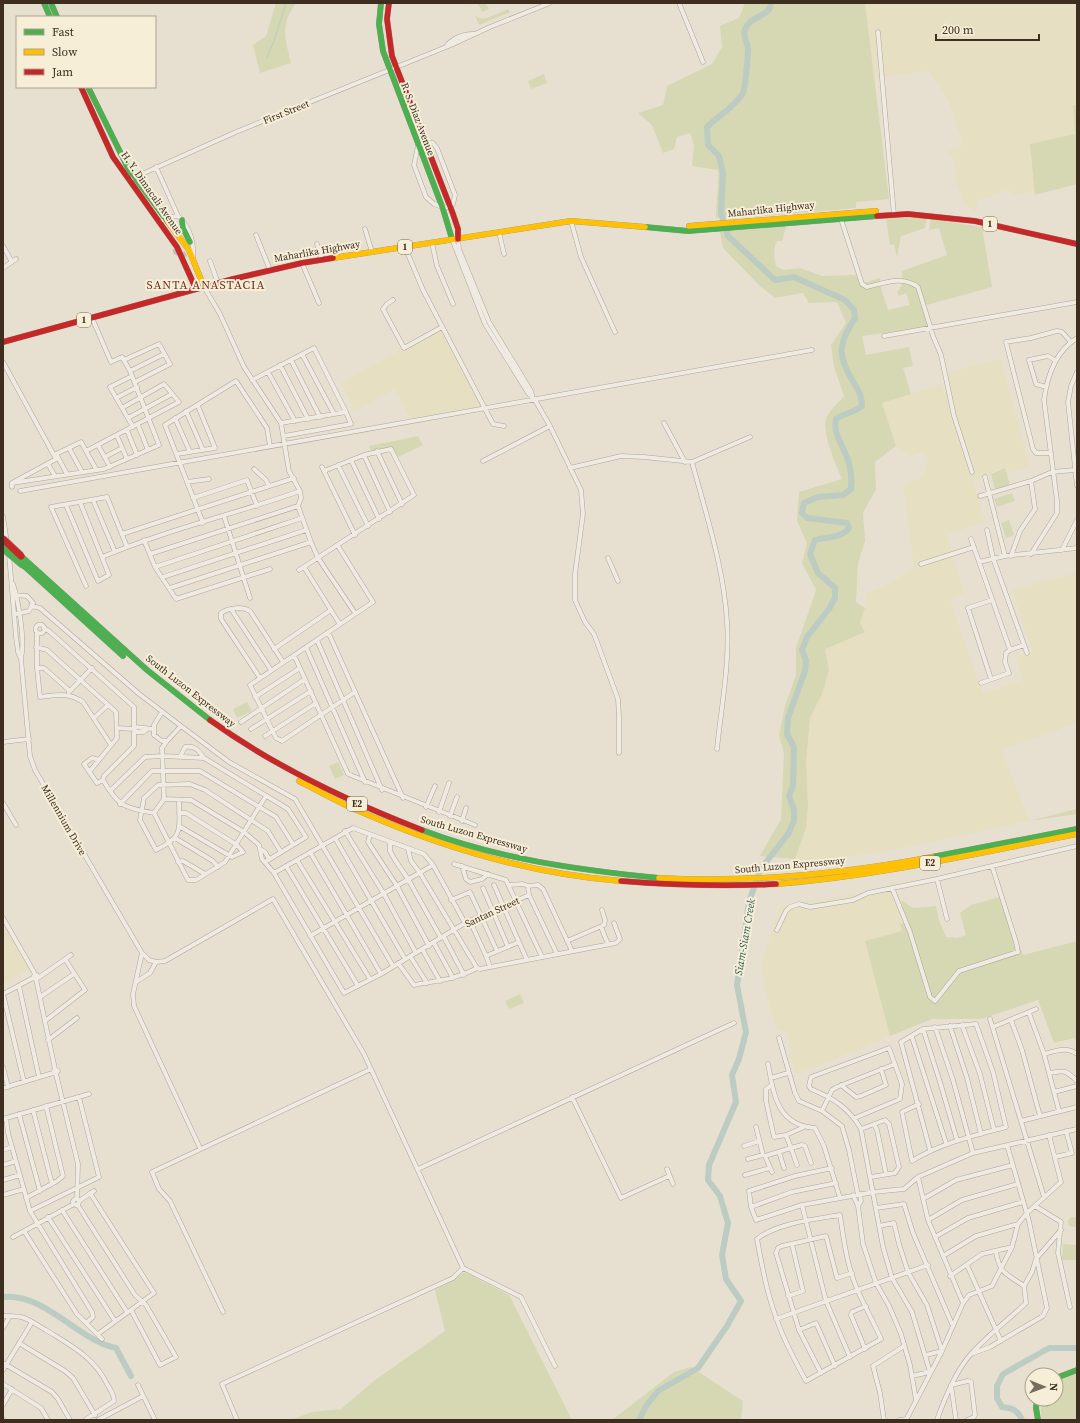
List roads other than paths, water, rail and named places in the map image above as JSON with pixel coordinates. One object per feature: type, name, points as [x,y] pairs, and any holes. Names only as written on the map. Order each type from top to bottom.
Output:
[{"type":"main road","points":[[44,3],[50,16]]},
{"type":"main road","points":[[51,3],[57,16]]},
{"type":"main road","name":"R. S. Diaz Avenue","points":[[381,3],[378,19],[380,37],[389,70],[455,239]]},
{"type":"main road","name":"R. S. Diaz Avenue","points":[[389,3],[387,19],[388,36],[392,56],[458,229],[455,239]]},
{"type":"main road","name":"H. Y. Dimacali Avenue","points":[[82,88],[90,100],[114,157],[165,218],[189,250],[204,287]]},
{"type":"main road","name":"H. Y. Dimacali Avenue","points":[[88,88],[90,100]]},
{"type":"main road","points":[[406,115],[414,112]]},
{"type":"main road","name":"H. Y. Dimacali Avenue","points":[[131,178],[159,223],[177,247],[196,289]]},
{"type":"main road","name":"Maharlika Highway","points":[[3,342],[218,283],[302,263],[571,221],[688,231],[846,212],[894,213],[975,221],[1077,244]]},
{"type":"main road","name":"Maharlika Highway","points":[[741,225],[894,213]]},
{"type":"main road","points":[[180,218],[190,242]]},
{"type":"main road","points":[[164,230],[175,249]]},
{"type":"main road","points":[[189,272],[198,270]]},
{"type":"main road","name":"South Luzon Expressway","points":[[3,539],[130,656],[171,691],[252,749],[284,768],[343,798],[416,828],[494,853],[536,862],[604,874],[650,879],[741,883]]},
{"type":"main road","name":"South Luzon Expressway","points":[[3,548],[128,661],[203,721],[231,741],[284,773],[359,811],[414,833],[452,846],[535,868],[603,879],[650,884],[741,883],[782,881],[878,872],[1077,834]]},
{"type":"main road","name":"South Luzon Expressway","points":[[782,881],[879,867],[1077,829]]},
{"type":"main road","points":[[1064,1375],[1077,1370]]},
{"type":"main road","points":[[1036,1407],[1038,1420]]},
{"type":"street","name":"First Street","points":[[131,178],[236,132],[469,38],[474,34],[550,3]]},
{"type":"street","points":[[679,3],[703,62]]},
{"type":"street","points":[[878,32],[894,213]]},
{"type":"street","points":[[426,143],[418,146],[414,167],[428,199],[443,209],[450,206]]},
{"type":"street","points":[[156,167],[180,218],[194,243],[193,259]]},
{"type":"street","points":[[159,223],[165,218],[180,218]]},
{"type":"street","points":[[841,218],[862,284],[868,287],[899,280],[912,282],[918,286],[944,368],[954,416],[972,472]]},
{"type":"street","points":[[571,221],[581,257],[615,332]]},
{"type":"street","points":[[364,229],[372,252]]},
{"type":"street","points":[[500,232],[504,254]]},
{"type":"street","points":[[256,235],[270,270]]},
{"type":"street","points":[[455,239],[489,322],[531,391],[581,490],[583,502],[582,529],[575,574],[575,600],[600,646],[618,699],[620,716],[619,753]]},
{"type":"street","points":[[432,243],[437,266],[453,304]]},
{"type":"street","points":[[317,244],[322,260]]},
{"type":"street","points":[[3,246],[14,261],[3,268]]},
{"type":"street","points":[[405,247],[423,290],[486,408],[493,424],[504,426]]},
{"type":"street","points":[[210,261],[218,283]]},
{"type":"street","points":[[302,263],[319,304]]},
{"type":"street","points":[[204,287],[220,314],[244,367],[281,423],[289,472],[294,478],[300,491],[301,498],[298,506],[306,530],[318,558],[356,613]]},
{"type":"street","points":[[392,300],[383,309],[404,348],[442,327]]},
{"type":"street","points":[[884,336],[1077,302]]},
{"type":"street","points":[[57,459],[28,474],[12,485],[110,466],[160,445],[130,371],[122,357],[111,362],[92,318]]},
{"type":"street","points":[[1051,452],[1036,453],[1033,449],[1006,342],[1031,338],[1057,331],[1062,332],[1071,342]]},
{"type":"street","points":[[1031,554],[1057,513],[1057,501],[1052,472],[1051,452],[1044,400],[1046,387],[1056,361],[1071,342],[1077,338]]},
{"type":"street","points":[[124,360],[159,344],[170,364],[134,382]]},
{"type":"street","points":[[252,380],[314,348],[351,424],[284,436]]},
{"type":"street","points":[[20,491],[812,350]]},
{"type":"street","points":[[130,371],[164,354]]},
{"type":"street","points":[[302,354],[334,414]]},
{"type":"street","points":[[1046,387],[1036,384],[1029,360],[1048,356],[1056,361]]},
{"type":"street","points":[[291,360],[320,417]]},
{"type":"street","points":[[3,362],[57,459],[67,474]]},
{"type":"street","points":[[280,365],[308,418]]},
{"type":"street","points":[[268,372],[296,421]]},
{"type":"street","points":[[1077,372],[1071,386],[1068,402],[1074,470],[1077,486]]},
{"type":"street","points":[[132,376],[110,387],[133,427]]},
{"type":"street","points":[[203,523],[181,462],[165,425],[186,411],[198,406],[236,381],[267,428],[270,446]]},
{"type":"street","points":[[86,451],[138,425],[179,402],[164,384],[122,408]]},
{"type":"street","points":[[116,398],[137,387]]},
{"type":"street","points":[[128,418],[172,394]]},
{"type":"street","points":[[177,454],[216,448],[198,406]]},
{"type":"street","points":[[186,411],[203,450]]},
{"type":"street","points":[[281,423],[346,412]]},
{"type":"street","points":[[175,418],[190,452]]},
{"type":"street","points":[[664,423],[685,462]]},
{"type":"street","points":[[138,425],[148,450]]},
{"type":"street","points":[[483,461],[550,426]]},
{"type":"street","points":[[127,430],[137,455]]},
{"type":"street","points":[[117,436],[127,459]]},
{"type":"street","points":[[570,468],[620,456],[653,457],[692,462],[750,437]]},
{"type":"street","points":[[57,459],[56,454],[81,442],[96,469]]},
{"type":"street","points":[[98,445],[110,466]]},
{"type":"street","points":[[69,448],[82,472]]},
{"type":"street","points":[[105,457],[122,448]]},
{"type":"street","points":[[300,570],[355,535],[378,519],[413,497],[414,492],[391,449],[364,455],[323,469],[355,535]]},
{"type":"street","points":[[377,452],[402,504]]},
{"type":"street","points":[[364,455],[390,512]]},
{"type":"street","points":[[351,460],[378,519]]},
{"type":"street","points":[[692,462],[715,552],[723,590],[727,622],[726,658],[717,749]]},
{"type":"street","points":[[48,464],[55,476]]},
{"type":"street","points":[[338,465],[368,526]]},
{"type":"street","points":[[254,469],[266,480],[269,486]]},
{"type":"street","points":[[980,496],[1031,481],[1052,472],[1074,470]]},
{"type":"street","points":[[28,474],[32,481]]},
{"type":"street","points":[[985,477],[1005,556]]},
{"type":"street","points":[[122,534],[294,478]]},
{"type":"street","points":[[188,482],[209,479]]},
{"type":"street","points":[[194,498],[247,480],[257,506]]},
{"type":"street","points":[[1011,556],[1020,531],[1035,509],[1031,481]]},
{"type":"street","points":[[102,557],[144,540],[203,523],[300,491]]},
{"type":"street","points":[[86,586],[51,507],[107,497],[127,547]]},
{"type":"street","points":[[93,500],[115,552]]},
{"type":"street","points":[[66,505],[98,581],[109,575],[80,502]]},
{"type":"street","points":[[150,554],[298,506]]},
{"type":"street","name":"Millennium Drive","points":[[3,516],[12,580],[16,595],[18,652],[21,659],[30,756],[35,770],[142,953],[149,960],[156,962]]},
{"type":"street","points":[[224,516],[250,598]]},
{"type":"street","points":[[155,567],[231,540],[302,518]]},
{"type":"street","points":[[1062,550],[1077,520]]},
{"type":"street","points":[[162,577],[306,530]]},
{"type":"street","points":[[987,530],[993,558],[1027,653]]},
{"type":"street","points":[[971,539],[1010,650]]},
{"type":"street","points":[[144,540],[155,567],[176,599],[270,569]]},
{"type":"street","points":[[170,588],[311,542]]},
{"type":"street","points":[[338,546],[373,602],[339,623],[317,640],[250,685],[272,732],[278,740],[284,741],[355,692]]},
{"type":"street","points":[[921,564],[974,547]]},
{"type":"street","points":[[979,562],[1005,556],[1077,548]]},
{"type":"street","points":[[608,558],[618,581]]},
{"type":"street","points":[[304,567],[339,623]]},
{"type":"street","name":"Millennium Drive","points":[[12,580],[11,595],[16,614]]},
{"type":"street","points":[[11,595],[30,597],[32,606],[29,611],[16,614]]},
{"type":"street","points":[[991,679],[968,608],[992,600]]},
{"type":"street","points":[[32,606],[40,608],[162,712],[229,762],[295,799],[393,966]]},
{"type":"street","points":[[231,609],[272,670]]},
{"type":"street","points":[[260,678],[220,619],[220,613],[231,609],[247,609],[250,611],[283,662]]},
{"type":"street","points":[[274,649],[331,610]]},
{"type":"street","points":[[92,668],[69,692],[40,697],[36,647],[37,633],[35,628],[41,624],[92,668],[134,707],[135,729],[132,748],[104,776],[103,780],[97,783],[84,764],[92,758],[99,760]]},
{"type":"street","points":[[37,633],[41,633],[44,628]]},
{"type":"street","points":[[328,632],[403,798]]},
{"type":"street","points":[[317,640],[382,790]]},
{"type":"street","points":[[981,683],[1009,673],[1005,662],[1006,653],[1024,645]]},
{"type":"street","points":[[36,647],[47,650],[116,712],[117,738],[90,771]]},
{"type":"street","points":[[306,647],[366,783]]},
{"type":"street","points":[[294,655],[348,774],[382,790],[475,825]]},
{"type":"street","points":[[37,668],[44,668],[69,692],[83,702],[111,745]]},
{"type":"street","points":[[256,697],[300,668]]},
{"type":"street","points":[[241,722],[305,679]]},
{"type":"street","points":[[251,729],[311,691]]},
{"type":"street","points":[[265,736],[316,702]]},
{"type":"street","points":[[94,718],[108,705]]},
{"type":"street","points":[[162,712],[156,720],[153,729],[154,735],[157,739],[166,743]]},
{"type":"street","points":[[154,813],[164,799],[164,756],[162,748],[181,726]]},
{"type":"street","points":[[117,728],[135,729],[144,727],[147,729],[153,729]]},
{"type":"street","points":[[3,742],[29,739]]},
{"type":"street","points":[[180,757],[188,746],[198,749],[204,758],[288,809],[306,837],[265,862]]},
{"type":"street","points":[[111,790],[145,757],[164,756],[204,758]]},
{"type":"street","points":[[120,804],[152,771],[200,771],[276,817],[293,844]]},
{"type":"street","points":[[103,780],[111,790],[112,795],[126,808],[154,813]]},
{"type":"street","points":[[439,812],[449,783]]},
{"type":"street","points":[[179,800],[179,831],[169,844],[156,850],[140,820],[144,798],[158,785],[190,784],[205,790],[252,819],[268,831],[282,852]]},
{"type":"street","points":[[426,807],[435,786]]},
{"type":"street","points":[[154,813],[188,880],[196,880],[226,862],[266,796]]},
{"type":"street","points":[[450,816],[457,797]]},
{"type":"street","points":[[164,799],[191,800],[254,839],[269,859]]},
{"type":"street","points":[[3,803],[16,825]]},
{"type":"street","points":[[462,821],[466,808]]},
{"type":"street","points":[[179,812],[186,813],[237,845],[243,852],[232,857],[180,826]]},
{"type":"street","points":[[274,874],[345,831],[353,828],[424,854],[433,865],[465,923]]},
{"type":"street","points":[[345,831],[384,894],[416,953]]},
{"type":"street","points":[[370,835],[368,842],[397,886],[429,946]]},
{"type":"street","points":[[175,838],[213,861],[218,867]]},
{"type":"street","points":[[334,838],[405,959]]},
{"type":"street","points":[[390,842],[390,851],[464,974]]},
{"type":"street","points":[[777,930],[786,911],[799,904],[810,907],[854,900],[868,893],[937,879],[1077,846]]},
{"type":"street","points":[[408,849],[411,861],[420,873],[476,968]]},
{"type":"street","points":[[262,850],[262,859],[274,874],[310,936],[433,865]]},
{"type":"street","points":[[310,852],[381,974]]},
{"type":"street","points":[[297,860],[370,979]]},
{"type":"street","points":[[178,862],[183,861],[205,874]]},
{"type":"street","points":[[454,864],[504,878],[542,957]]},
{"type":"street","points":[[286,866],[358,986]]},
{"type":"street","points":[[462,866],[466,879],[470,882],[482,880],[488,874]]},
{"type":"street","points":[[892,888],[910,932],[930,997],[935,1001],[959,971],[1018,952],[992,866]]},
{"type":"street","points":[[937,879],[947,919]]},
{"type":"street","points":[[494,885],[527,960]]},
{"type":"street","points":[[508,885],[538,885],[543,889],[572,951]]},
{"type":"street","points":[[528,886],[530,895],[557,954]]},
{"type":"street","points":[[483,888],[508,947]]},
{"type":"street","points":[[451,900],[466,892],[470,892],[497,952]]},
{"type":"street","name":"Santan Street","points":[[310,936],[344,993],[381,974],[455,931],[465,923],[530,895]]},
{"type":"street","points":[[136,982],[150,973],[156,962],[165,961],[273,899],[364,1054],[463,1268],[521,1297],[555,1366]]},
{"type":"street","points":[[567,941],[601,927],[605,923],[602,910]]},
{"type":"street","points":[[3,918],[35,977],[55,1072],[78,1164],[77,1202],[135,1295],[146,1305],[176,1357],[160,1365],[129,1311],[62,1210]]},
{"type":"street","points":[[470,921],[490,967]]},
{"type":"street","points":[[398,963],[414,985],[440,981],[453,978],[476,968],[480,969],[527,960],[608,944],[620,940],[614,923]]},
{"type":"street","points":[[601,927],[608,944]]},
{"type":"street","points":[[486,956],[519,942]]},
{"type":"street","points":[[434,943],[453,978]]},
{"type":"street","points":[[422,949],[440,981]]},
{"type":"street","points":[[142,953],[133,1001],[134,1006],[200,1148]]},
{"type":"street","points":[[24,1082],[3,994],[71,955]]},
{"type":"street","points":[[410,956],[427,983]]},
{"type":"street","points":[[45,1021],[85,990],[65,959]]},
{"type":"street","points":[[40,997],[74,974]]},
{"type":"street","points":[[19,986],[39,1077]]},
{"type":"street","points":[[993,1027],[1036,1009]]},
{"type":"street","points":[[1030,1012],[1044,1054],[1060,1111]]},
{"type":"street","points":[[48,1040],[77,1018]]},
{"type":"street","points":[[990,1019],[1044,1197]]},
{"type":"street","points":[[1011,1020],[1022,1050],[1040,1116]]},
{"type":"street","points":[[418,1169],[734,1022]]},
{"type":"street","points":[[919,1104],[902,1112],[912,1161],[930,1150],[946,1143],[1006,1127],[993,1072],[976,1024],[922,1029],[912,1037],[901,1042],[919,1104],[930,1150]]},
{"type":"street","points":[[962,1025],[980,1074],[994,1130]]},
{"type":"street","points":[[950,1026],[981,1134]]},
{"type":"street","points":[[935,1027],[953,1080],[973,1153]]},
{"type":"street","points":[[922,1029],[940,1082],[957,1140]]},
{"type":"street","points":[[912,1037],[946,1143]]},
{"type":"street","points":[[779,1038],[788,1073],[799,1100],[822,1111],[842,1126],[849,1150],[857,1195],[861,1201],[858,1206],[863,1244],[876,1283],[889,1306],[904,1346],[912,1376],[916,1401]]},
{"type":"street","points":[[855,1118],[900,1099],[902,1084],[890,1048],[811,1077],[809,1086],[811,1089],[828,1096],[843,1106],[855,1118],[861,1129],[874,1192],[883,1247],[892,1278],[912,1312],[930,1372]]},
{"type":"street","points":[[1044,1054],[1064,1049],[1072,1050],[1077,1054]]},
{"type":"street","points":[[768,1064],[777,1102],[782,1110],[792,1123],[804,1127],[815,1128],[824,1146],[832,1168],[840,1198]]},
{"type":"street","points":[[822,1111],[832,1090],[895,1064]]},
{"type":"street","points":[[3,1067],[5,1088],[55,1072]]},
{"type":"street","points":[[223,1312],[170,1201],[159,1189],[152,1172],[370,1068]]},
{"type":"street","points":[[841,1085],[856,1097],[861,1096],[886,1085],[881,1069]]},
{"type":"street","points":[[1049,1072],[1062,1070],[1067,1072],[1077,1081]]},
{"type":"street","points":[[771,1078],[788,1073]]},
{"type":"street","points":[[772,1085],[766,1089],[766,1100],[771,1131],[774,1137],[786,1135],[804,1127]]},
{"type":"street","points":[[1054,1092],[1077,1086]]},
{"type":"street","points":[[86,1323],[93,1317],[92,1312],[36,1224],[30,1211],[5,1119],[89,1094]]},
{"type":"street","points":[[30,1211],[99,1177],[79,1097]]},
{"type":"street","points":[[572,1097],[621,1198],[669,1176]]},
{"type":"street","points":[[26,1198],[52,1184],[63,1176],[46,1106]]},
{"type":"street","points":[[1021,1121],[1077,1107]]},
{"type":"street","points":[[33,1110],[52,1184]]},
{"type":"street","points":[[19,1114],[40,1191]]},
{"type":"street","points":[[861,1129],[885,1120],[890,1124],[899,1167],[894,1173],[871,1177]]},
{"type":"street","points":[[874,1124],[878,1130],[886,1174]]},
{"type":"street","points":[[745,1175],[771,1170],[764,1156],[756,1127]]},
{"type":"street","points":[[832,1168],[795,1176],[748,1191],[751,1207],[756,1220],[802,1205],[898,1188],[904,1189],[918,1177],[973,1153],[1077,1129]]},
{"type":"street","points":[[1055,1157],[1072,1153],[1066,1131]]},
{"type":"street","points":[[3,1135],[8,1133]]},
{"type":"street","points":[[786,1135],[797,1165]]},
{"type":"street","points":[[899,1420],[907,1420],[942,1350],[952,1324],[969,1294],[979,1292],[992,1286],[1012,1246],[1018,1224],[1026,1213],[1061,1182],[1049,1135]]},
{"type":"street","points":[[744,1146],[759,1141]]},
{"type":"street","points":[[748,1159],[803,1145],[811,1163]]},
{"type":"street","points":[[971,1354],[990,1347],[1043,1316],[1047,1308],[1026,1213],[1007,1145]]},
{"type":"street","points":[[3,1150],[12,1147]]},
{"type":"street","points":[[779,1152],[784,1168]]},
{"type":"street","points":[[3,1165],[16,1161]]},
{"type":"street","points":[[923,1199],[956,1180],[1013,1165]]},
{"type":"street","points":[[667,1169],[673,1184]]},
{"type":"street","points":[[3,1180],[20,1175]]},
{"type":"street","points":[[918,1177],[928,1220],[950,1276],[963,1303]]},
{"type":"street","points":[[751,1207],[792,1192],[836,1183]]},
{"type":"street","points":[[928,1220],[962,1200],[1018,1184]]},
{"type":"street","points":[[3,1195],[24,1189]]},
{"type":"street","points":[[12,1236],[48,1218],[92,1192],[154,1293],[98,1334]]},
{"type":"street","points":[[935,1237],[968,1218],[1023,1202]]},
{"type":"street","points":[[876,1208],[904,1204],[913,1233],[952,1324]]},
{"type":"street","points":[[802,1205],[826,1301],[850,1357]]},
{"type":"street","points":[[1035,1206],[1061,1222],[1058,1254],[1070,1307]]},
{"type":"street","points":[[840,1215],[845,1249],[852,1273],[858,1291],[881,1339],[806,1381],[789,1349],[776,1319],[765,1278],[757,1238],[764,1233],[806,1221],[840,1215]]},
{"type":"street","points":[[48,1218],[115,1321]]},
{"type":"street","points":[[880,1226],[894,1223],[898,1244],[908,1272],[927,1305],[942,1350]]},
{"type":"street","points":[[943,1256],[976,1236],[1018,1224]]},
{"type":"street","points":[[24,1230],[76,1314],[102,1338]]},
{"type":"street","points":[[937,1420],[951,1385],[971,1354],[1026,1303],[1024,1286],[1032,1272],[1036,1258],[1060,1230]]},
{"type":"street","points":[[821,1373],[799,1330],[776,1253],[778,1248],[826,1236],[837,1278],[852,1273]]},
{"type":"street","points":[[788,1296],[803,1291],[792,1244]]},
{"type":"street","points":[[950,1276],[982,1254],[1012,1246]]},
{"type":"street","points":[[996,1251],[1001,1269],[1006,1275],[1024,1286]]},
{"type":"street","points":[[776,1319],[928,1265]]},
{"type":"street","points":[[967,1265],[1001,1341]]},
{"type":"street","points":[[237,1420],[222,1384],[453,1278],[463,1268]]},
{"type":"street","points":[[864,1349],[851,1315],[852,1312],[866,1306]]},
{"type":"street","points":[[3,1316],[22,1317],[32,1322],[86,1355],[103,1376],[114,1396],[114,1401],[95,1415],[85,1420]]},
{"type":"street","points":[[3,1328],[10,1316]]},
{"type":"street","points":[[3,1370],[5,1364],[32,1322]]},
{"type":"street","points":[[799,1330],[816,1323],[835,1366]]},
{"type":"street","points":[[19,1344],[66,1371],[73,1378],[95,1415]]},
{"type":"street","points":[[868,1368],[904,1346]]},
{"type":"street","points":[[926,1355],[942,1350]]},
{"type":"street","points":[[5,1364],[52,1392],[58,1399],[70,1420]]},
{"type":"street","points":[[873,1366],[880,1393],[884,1420]]},
{"type":"street","points":[[912,1376],[930,1372]]},
{"type":"street","points":[[951,1385],[968,1381],[971,1382],[975,1415],[967,1420]]},
{"type":"street","points":[[3,1384],[41,1408],[48,1420]]},
{"type":"street","points":[[138,1385],[155,1420]]},
{"type":"street","points":[[951,1385],[956,1420]]},
{"type":"street","points":[[3,1405],[12,1389]]},
{"type":"street","points":[[98,1420],[143,1396]]},
{"type":"waterway","points":[[267,58],[286,3]]},
{"type":"waterway","name":"Siam-Siam Creek","points":[[639,1420],[646,1406],[658,1391],[698,1368],[727,1326],[741,1301],[726,1279],[722,1255],[728,1223],[720,1196],[708,1180],[709,1165],[736,1102],[732,1075],[739,1059],[746,1032],[737,985],[749,902],[760,870],[788,834],[794,821],[794,810],[789,796],[793,786],[794,747],[787,734],[788,718],[805,671],[806,660],[802,650],[807,637],[829,609],[835,598],[835,588],[818,573],[810,554],[815,540],[834,537],[842,534],[849,528],[847,523],[807,518],[802,513],[804,503],[818,497],[843,495],[851,489],[850,467],[838,437],[835,424],[836,419],[862,406],[859,391],[848,374],[842,357],[845,335],[855,318],[854,310],[845,300],[794,277],[775,280],[728,236],[721,213],[723,173],[719,156],[708,145],[707,127],[731,107],[743,93],[748,50],[744,33],[747,25],[767,11],[770,8],[771,3]]},
{"type":"waterway","points":[[3,1297],[19,1298],[33,1302],[47,1309],[88,1336],[116,1348],[131,1376]]},
{"type":"waterway","points":[[1022,1420],[1019,1414],[1014,1410],[1002,1407],[997,1398],[997,1386],[1003,1374],[1049,1348],[1077,1348]]},
{"type":"tunnel","points":[[175,249],[176,252],[183,255],[191,249]]},
{"type":"district","name":"SANTA ANASTACIA","points":[[206,285]]}]
